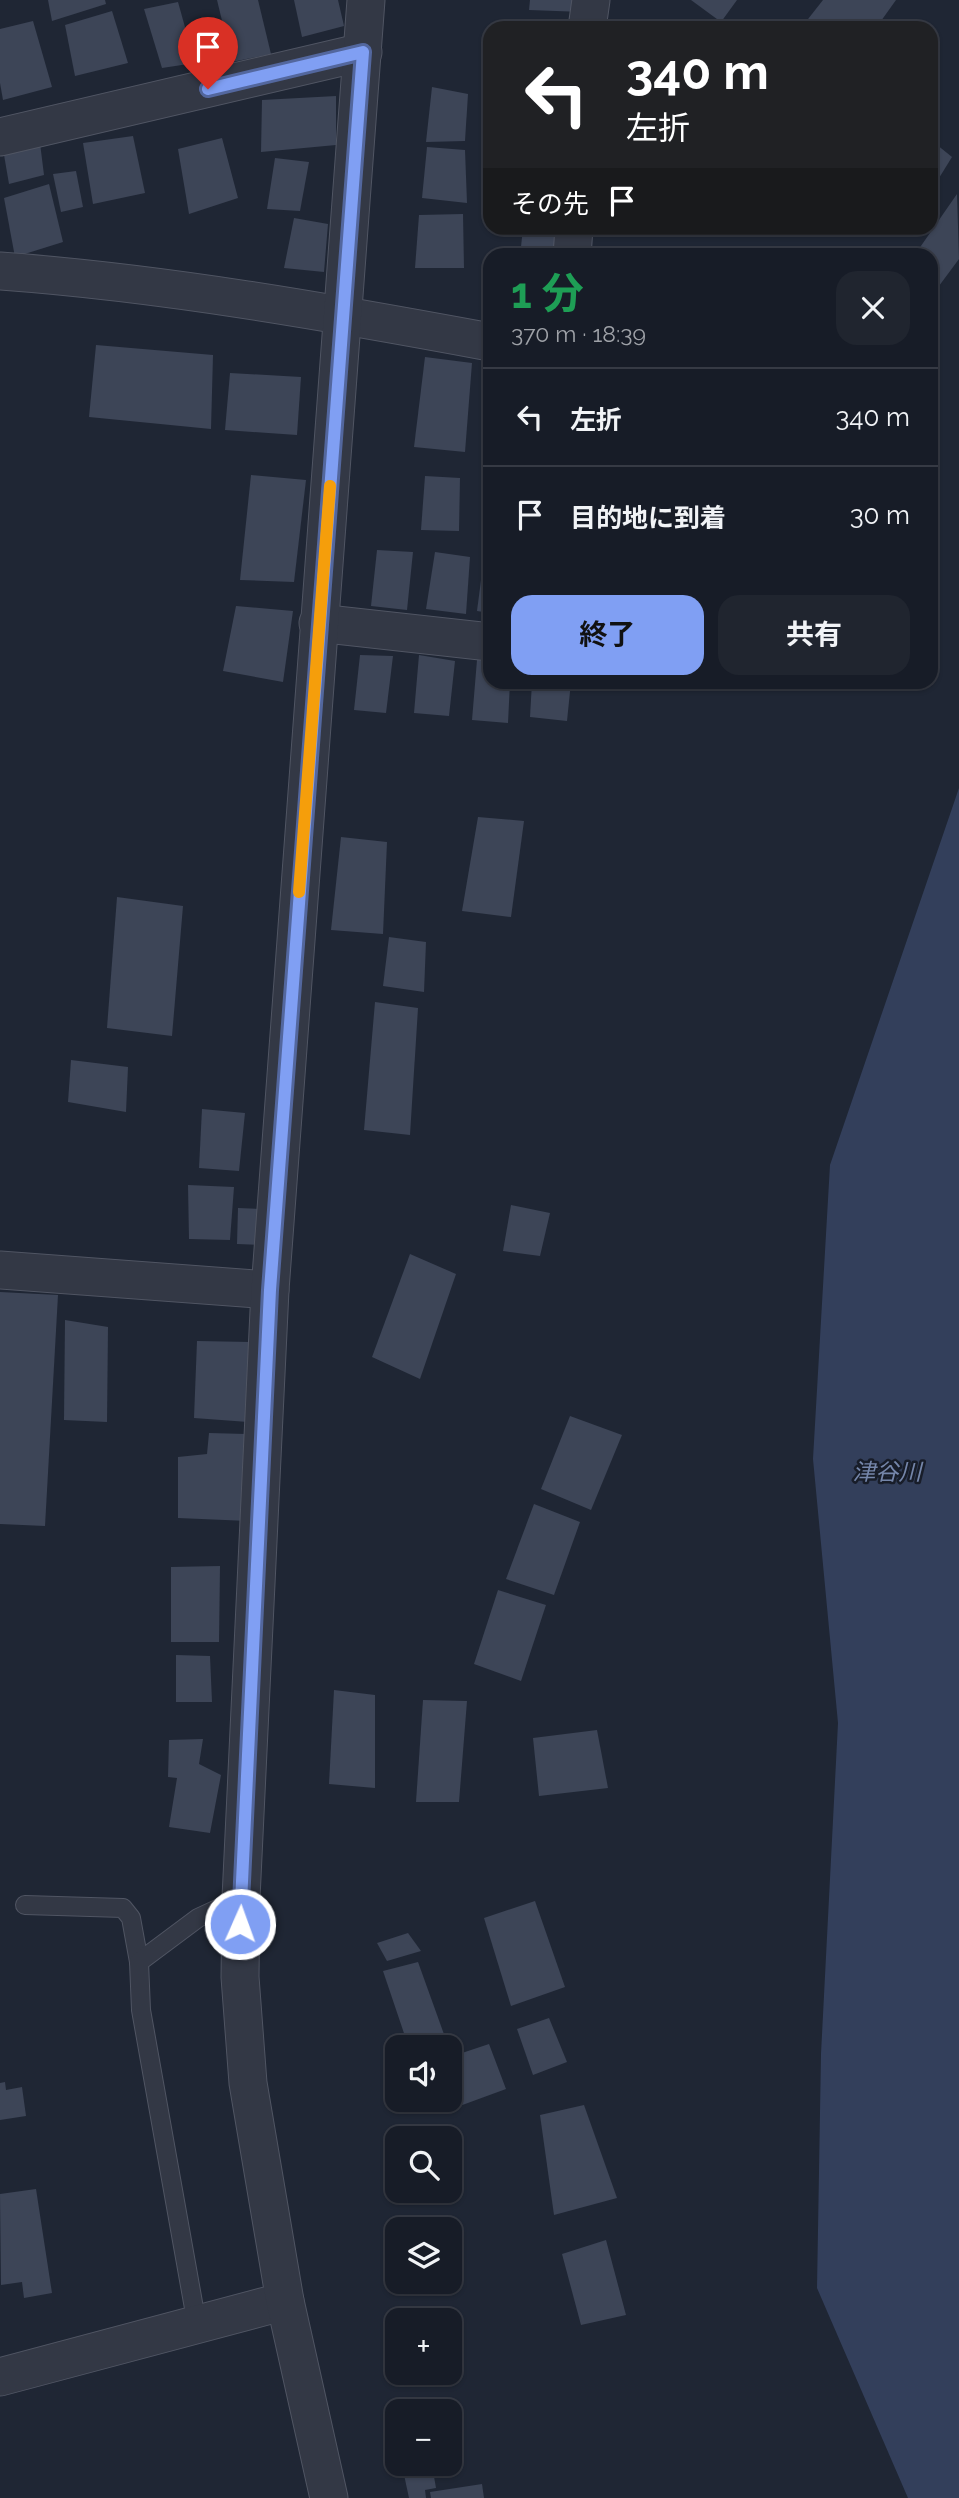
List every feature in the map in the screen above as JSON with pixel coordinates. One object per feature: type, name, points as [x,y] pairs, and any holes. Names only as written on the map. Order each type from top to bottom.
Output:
[{"type":"street","points":[[329,2498],[285,2301],[248,2083],[240,1977],[241,1898],[270,1290],[366,0]]},
{"type":"street","points":[[588,21],[591,0]]},
{"type":"street","points":[[0,137],[363,52]]},
{"type":"street","points":[[0,271],[59,275],[344,315],[483,341]]},
{"type":"street","points":[[318,623],[483,641]]},
{"type":"street","points":[[0,1270],[270,1290]]},
{"type":"street","points":[[0,2376],[285,2301]]},
{"type":"lane","points":[[139,1962],[198,1918],[241,1898]]},
{"type":"lane","points":[[25,1905],[123,1908],[131,1918],[139,1962],[141,2010],[197,2325]]},
{"type":"water","name":"津谷川","points":[[959,788],[959,2498],[908,2498],[817,2288],[821,2054],[838,1723],[813,1459],[830,1165]]},
{"type":"building","points":[[48,0],[105,0],[106,4],[52,21]]},
{"type":"building","points":[[217,0],[258,0],[271,54],[232,62]]},
{"type":"building","points":[[294,0],[338,0],[344,26],[302,37]]},
{"type":"building","points":[[530,0],[584,0],[583,12],[529,10]]},
{"type":"building","points":[[691,0],[737,0],[720,21]]},
{"type":"building","points":[[823,0],[896,0],[881,21],[806,21]]},
{"type":"building","points":[[178,2],[195,63],[162,68],[144,9]]},
{"type":"building","points":[[112,11],[128,63],[75,76],[65,25]]},
{"type":"building","points":[[33,21],[52,87],[3,100],[0,83],[0,29]]},
{"type":"building","points":[[432,87],[468,94],[465,141],[426,142]]},
{"type":"building","points":[[336,96],[336,145],[261,152],[262,100]]},
{"type":"building","points":[[133,136],[145,193],[93,204],[83,143]]},
{"type":"building","points":[[222,138],[238,198],[189,214],[178,149]]},
{"type":"building","points":[[40,143],[44,175],[9,184],[3,149]]},
{"type":"building","points":[[938,146],[952,157],[938,180]]},
{"type":"building","points":[[427,147],[465,150],[467,203],[422,198]]},
{"type":"building","points":[[275,158],[309,162],[300,211],[267,209]]},
{"type":"building","points":[[76,171],[83,207],[61,212],[53,174]]},
{"type":"building","points":[[49,184],[63,242],[15,257],[4,198]]},
{"type":"building","points":[[957,194],[959,259],[938,287],[938,248],[920,248],[929,235],[938,235],[938,221]]},
{"type":"building","points":[[463,214],[464,268],[415,268],[419,215]]},
{"type":"building","points":[[294,218],[328,224],[324,272],[284,268]]},
{"type":"building","points":[[522,235],[564,235],[563,248],[521,248]]},
{"type":"building","points":[[96,345],[213,355],[211,429],[89,417]]},
{"type":"building","points":[[425,357],[472,363],[465,452],[414,447]]},
{"type":"building","points":[[230,373],[301,377],[297,435],[225,430]]},
{"type":"building","points":[[251,475],[306,480],[294,582],[240,580]]},
{"type":"building","points":[[425,476],[460,478],[459,531],[421,530]]},
{"type":"building","points":[[377,550],[413,552],[407,610],[371,606]]},
{"type":"building","points":[[435,552],[470,557],[466,614],[426,609]]},
{"type":"building","points":[[483,565],[483,612],[477,611]]},
{"type":"building","points":[[236,606],[293,611],[283,682],[223,671]]},
{"type":"building","points":[[360,655],[393,656],[386,713],[354,710]]},
{"type":"building","points":[[419,655],[455,661],[449,716],[414,713]]},
{"type":"building","points":[[477,660],[483,660],[483,689],[510,689],[508,723],[472,720]]},
{"type":"building","points":[[532,689],[570,689],[567,721],[530,717]]},
{"type":"building","points":[[478,817],[524,821],[511,917],[462,911]]},
{"type":"building","points":[[341,837],[387,842],[383,934],[331,930]]},
{"type":"building","points":[[117,897],[183,906],[172,1036],[107,1028]]},
{"type":"building","points":[[389,937],[426,942],[424,992],[383,986]]},
{"type":"building","points":[[375,1002],[418,1008],[410,1135],[364,1130]]},
{"type":"building","points":[[71,1060],[128,1067],[126,1112],[68,1102]]},
{"type":"building","points":[[202,1109],[245,1113],[239,1171],[199,1168]]},
{"type":"building","points":[[188,1185],[234,1187],[230,1240],[189,1239]]},
{"type":"building","points":[[511,1205],[550,1213],[540,1256],[503,1251]]},
{"type":"building","points":[[238,1208],[262,1209],[260,1245],[237,1244]]},
{"type":"building","points":[[410,1254],[456,1274],[420,1379],[372,1357]]},
{"type":"building","points":[[0,1292],[58,1295],[45,1526],[0,1524]]},
{"type":"building","points":[[65,1320],[108,1327],[107,1422],[64,1420]]},
{"type":"building","points":[[197,1341],[251,1342],[248,1422],[194,1418]]},
{"type":"building","points":[[570,1416],[622,1435],[591,1510],[541,1489]]},
{"type":"building","points":[[209,1433],[246,1434],[248,1521],[178,1518],[178,1457],[207,1454]]},
{"type":"building","points":[[534,1504],[580,1522],[554,1595],[506,1579]]},
{"type":"building","points":[[220,1566],[219,1642],[171,1642],[171,1567]]},
{"type":"building","points":[[498,1590],[546,1605],[521,1681],[474,1664]]},
{"type":"building","points":[[176,1655],[210,1656],[212,1702],[176,1702]]},
{"type":"building","points":[[334,1690],[375,1695],[375,1788],[329,1784]]},
{"type":"building","points":[[423,1700],[467,1701],[459,1802],[416,1802]]},
{"type":"building","points":[[597,1730],[608,1788],[539,1796],[533,1738]]},
{"type":"building","points":[[203,1739],[199,1764],[221,1775],[210,1833],[169,1827],[177,1778],[168,1777],[169,1740]]},
{"type":"building","points":[[535,1901],[565,1987],[511,2006],[484,1918]]},
{"type":"building","points":[[408,1933],[421,1951],[387,1961],[377,1943]]},
{"type":"building","points":[[418,1962],[444,2035],[405,2035],[383,1971]]},
{"type":"building","points":[[549,2018],[567,2062],[533,2075],[517,2029]]},
{"type":"building","points":[[489,2044],[506,2089],[462,2105],[462,2053]]},
{"type":"building","points":[[5,2082],[6,2090],[22,2087],[26,2116],[0,2120],[0,2083]]},
{"type":"building","points":[[584,2105],[617,2198],[554,2215],[540,2115]]},
{"type":"building","points":[[36,2189],[52,2293],[24,2298],[22,2282],[1,2285],[0,2194]]},
{"type":"building","points":[[606,2240],[626,2315],[581,2325],[562,2254]]},
{"type":"building","points":[[404,2476],[434,2476],[436,2488],[425,2490],[426,2498],[409,2498]]},
{"type":"building","points":[[482,2484],[484,2498],[431,2498],[430,2492]]},
{"type":"slow traffic","points":[[299,892],[330,486]]},
{"type":"route","points":[[208,89],[363,52],[270,1290],[240,1924]]}]
